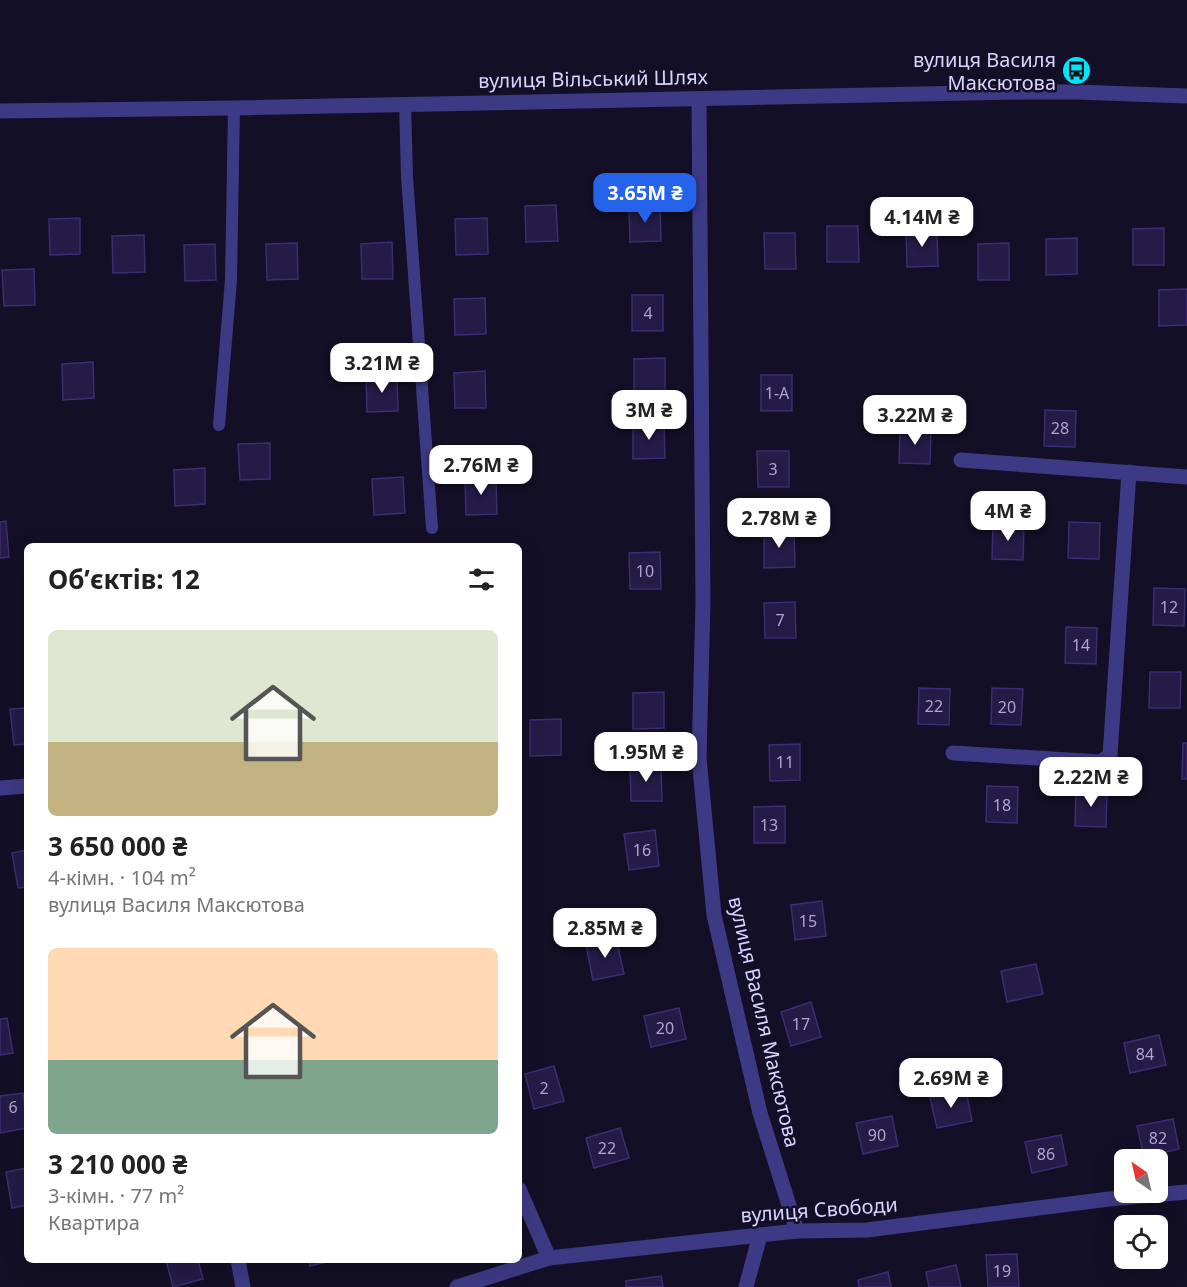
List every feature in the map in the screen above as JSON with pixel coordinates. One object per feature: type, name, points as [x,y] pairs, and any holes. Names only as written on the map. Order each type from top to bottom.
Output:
[{"type":"street","name":"вулиця Вільський Шлях","points":[[0,111],[1023,92],[1187,96]]},
{"type":"street","name":"вулиця Василя Максютова","points":[[699,99],[703,603],[699,758],[714,915],[760,1113],[797,1232]]},
{"type":"street","points":[[961,460],[1187,477]]},
{"type":"street","points":[[953,753],[1101,762],[1110,755],[1129,472]]},
{"type":"street","points":[[0,788],[24,786]]},
{"type":"street","name":"вулиця Свободи","points":[[457,1287],[549,1258],[760,1235],[867,1230],[1109,1199],[1187,1192]]},
{"type":"street","points":[[522,1196],[549,1258]]},
{"type":"street","points":[[746,1287],[760,1235]]},
{"type":"street","points":[[239,1263],[243,1287]]},
{"type":"lane","points":[[405,103],[407,176],[432,528]]},
{"type":"lane","points":[[219,425],[231,280],[234,108]]},
{"type":"building","points":[[556,205],[558,241],[526,242],[525,206]]},
{"type":"building","points":[[660,205],[661,241],[630,242],[629,206]]},
{"type":"building","points":[[80,218],[80,254],[50,255],[49,219]]},
{"type":"building","points":[[487,218],[488,254],[456,255],[455,219]]},
{"type":"building","points":[[827,226],[858,226],[859,262],[827,262]]},
{"type":"building","points":[[1164,228],[1164,265],[1133,265],[1133,229]]},
{"type":"building","points":[[906,230],[937,230],[938,266],[907,267]]},
{"type":"building","points":[[764,233],[795,233],[796,269],[765,269]]},
{"type":"building","points":[[144,235],[145,272],[113,273],[112,236]]},
{"type":"building","points":[[1077,238],[1077,274],[1046,275],[1046,239]]},
{"type":"building","points":[[392,242],[393,279],[362,279],[361,244]]},
{"type":"building","points":[[297,243],[298,279],[267,280],[266,244]]},
{"type":"building","points":[[1009,243],[1009,280],[978,280],[978,244]]},
{"type":"building","points":[[215,244],[216,280],[185,281],[184,245]]},
{"type":"building","points":[[34,269],[35,305],[4,306],[2,270]]},
{"type":"building","points":[[1187,289],[1187,325],[1159,326],[1159,290]]},
{"type":"building","points":[[632,295],[663,295],[663,331],[632,331]]},
{"type":"building","points":[[485,298],[486,334],[455,335],[454,299]]},
{"type":"building","points":[[665,358],[665,394],[634,395],[634,359]]},
{"type":"building","points":[[93,362],[94,398],[63,400],[62,364]]},
{"type":"building","points":[[485,371],[486,408],[455,408],[454,373]]},
{"type":"building","points":[[397,375],[398,411],[367,412],[366,376]]},
{"type":"building","points":[[761,375],[792,375],[792,411],[761,411]]},
{"type":"building","points":[[1045,410],[1076,411],[1075,447],[1044,446]]},
{"type":"building","points":[[664,422],[665,458],[633,459],[633,423]]},
{"type":"building","points":[[900,427],[931,428],[930,464],[899,463]]},
{"type":"building","points":[[270,443],[270,479],[240,480],[238,444]]},
{"type":"building","points":[[757,451],[789,451],[789,487],[758,487]]},
{"type":"building","points":[[205,468],[205,504],[175,506],[174,470]]},
{"type":"building","points":[[403,477],[405,513],[374,515],[372,479]]},
{"type":"building","points":[[496,478],[497,514],[466,515],[465,479]]},
{"type":"building","points":[[6,521],[9,557],[0,558],[0,522]]},
{"type":"building","points":[[1069,522],[1100,523],[1099,559],[1068,558]]},
{"type":"building","points":[[993,523],[1024,524],[1023,560],[992,559]]},
{"type":"building","points":[[764,531],[794,531],[795,567],[764,568]]},
{"type":"building","points":[[660,552],[661,589],[630,589],[629,553]]},
{"type":"building","points":[[1154,588],[1185,589],[1184,626],[1153,625]]},
{"type":"building","points":[[795,602],[796,638],[765,638],[764,603]]},
{"type":"building","points":[[1066,627],[1097,628],[1096,664],[1065,663]]},
{"type":"building","points":[[1150,672],[1181,672],[1180,708],[1149,708]]},
{"type":"building","points":[[919,688],[950,689],[949,725],[918,724]]},
{"type":"building","points":[[992,688],[1023,689],[1021,725],[991,724]]},
{"type":"building","points":[[664,692],[664,728],[633,729],[633,693]]},
{"type":"building","points":[[24,708],[24,744],[14,745],[10,709]]},
{"type":"building","points":[[561,719],[561,755],[530,756],[530,720]]},
{"type":"building","points":[[1183,743],[1187,743],[1187,779],[1182,779]]},
{"type":"building","points":[[800,744],[800,780],[770,781],[769,745]]},
{"type":"building","points":[[661,764],[662,801],[631,801],[630,765]]},
{"type":"building","points":[[987,786],[1018,787],[1017,823],[986,822]]},
{"type":"building","points":[[1076,790],[1107,790],[1106,827],[1075,826]]},
{"type":"building","points":[[785,806],[785,843],[754,843],[754,807]]},
{"type":"building","points":[[655,830],[659,866],[629,870],[624,834]]},
{"type":"building","points":[[24,851],[24,887],[18,888],[12,853]]},
{"type":"building","points":[[822,901],[826,936],[795,940],[791,905]]},
{"type":"building","points":[[616,938],[624,974],[593,980],[586,945]]},
{"type":"building","points":[[1036,964],[1043,994],[1007,1002],[1001,971]]},
{"type":"building","points":[[811,1002],[821,1037],[791,1046],[781,1012]]},
{"type":"building","points":[[679,1008],[686,1039],[651,1047],[644,1016]]},
{"type":"building","points":[[7,1018],[13,1053],[0,1055],[0,1019]]},
{"type":"building","points":[[1159,1035],[1166,1065],[1130,1073],[1124,1043]]},
{"type":"building","points":[[554,1066],[564,1101],[534,1109],[525,1074]]},
{"type":"building","points":[[966,1091],[972,1121],[937,1128],[930,1098]]},
{"type":"building","points":[[23,1093],[24,1129],[0,1133],[0,1096]]},
{"type":"building","points":[[892,1116],[898,1146],[863,1154],[856,1123]]},
{"type":"building","points":[[1173,1119],[1179,1149],[1168,1152],[1168,1149],[1142,1149],[1137,1126]]},
{"type":"building","points":[[620,1128],[629,1158],[594,1168],[586,1138]]},
{"type":"building","points":[[1061,1135],[1067,1165],[1032,1173],[1025,1142]]},
{"type":"building","points":[[24,1169],[24,1206],[12,1208],[6,1172]]},
{"type":"building","points":[[1017,1254],[1019,1287],[988,1287],[986,1255]]},
{"type":"building","points":[[167,1263],[199,1263],[203,1279],[173,1287]]},
{"type":"building","points":[[956,1265],[961,1287],[929,1287],[926,1272]]},
{"type":"building","points":[[888,1272],[891,1287],[859,1287],[858,1280]]},
{"type":"building","points":[[661,1276],[663,1287],[626,1287],[626,1281]]},
{"type":"place","name":"вулиця Василя Максютова","points":[[1077,71]]}]
